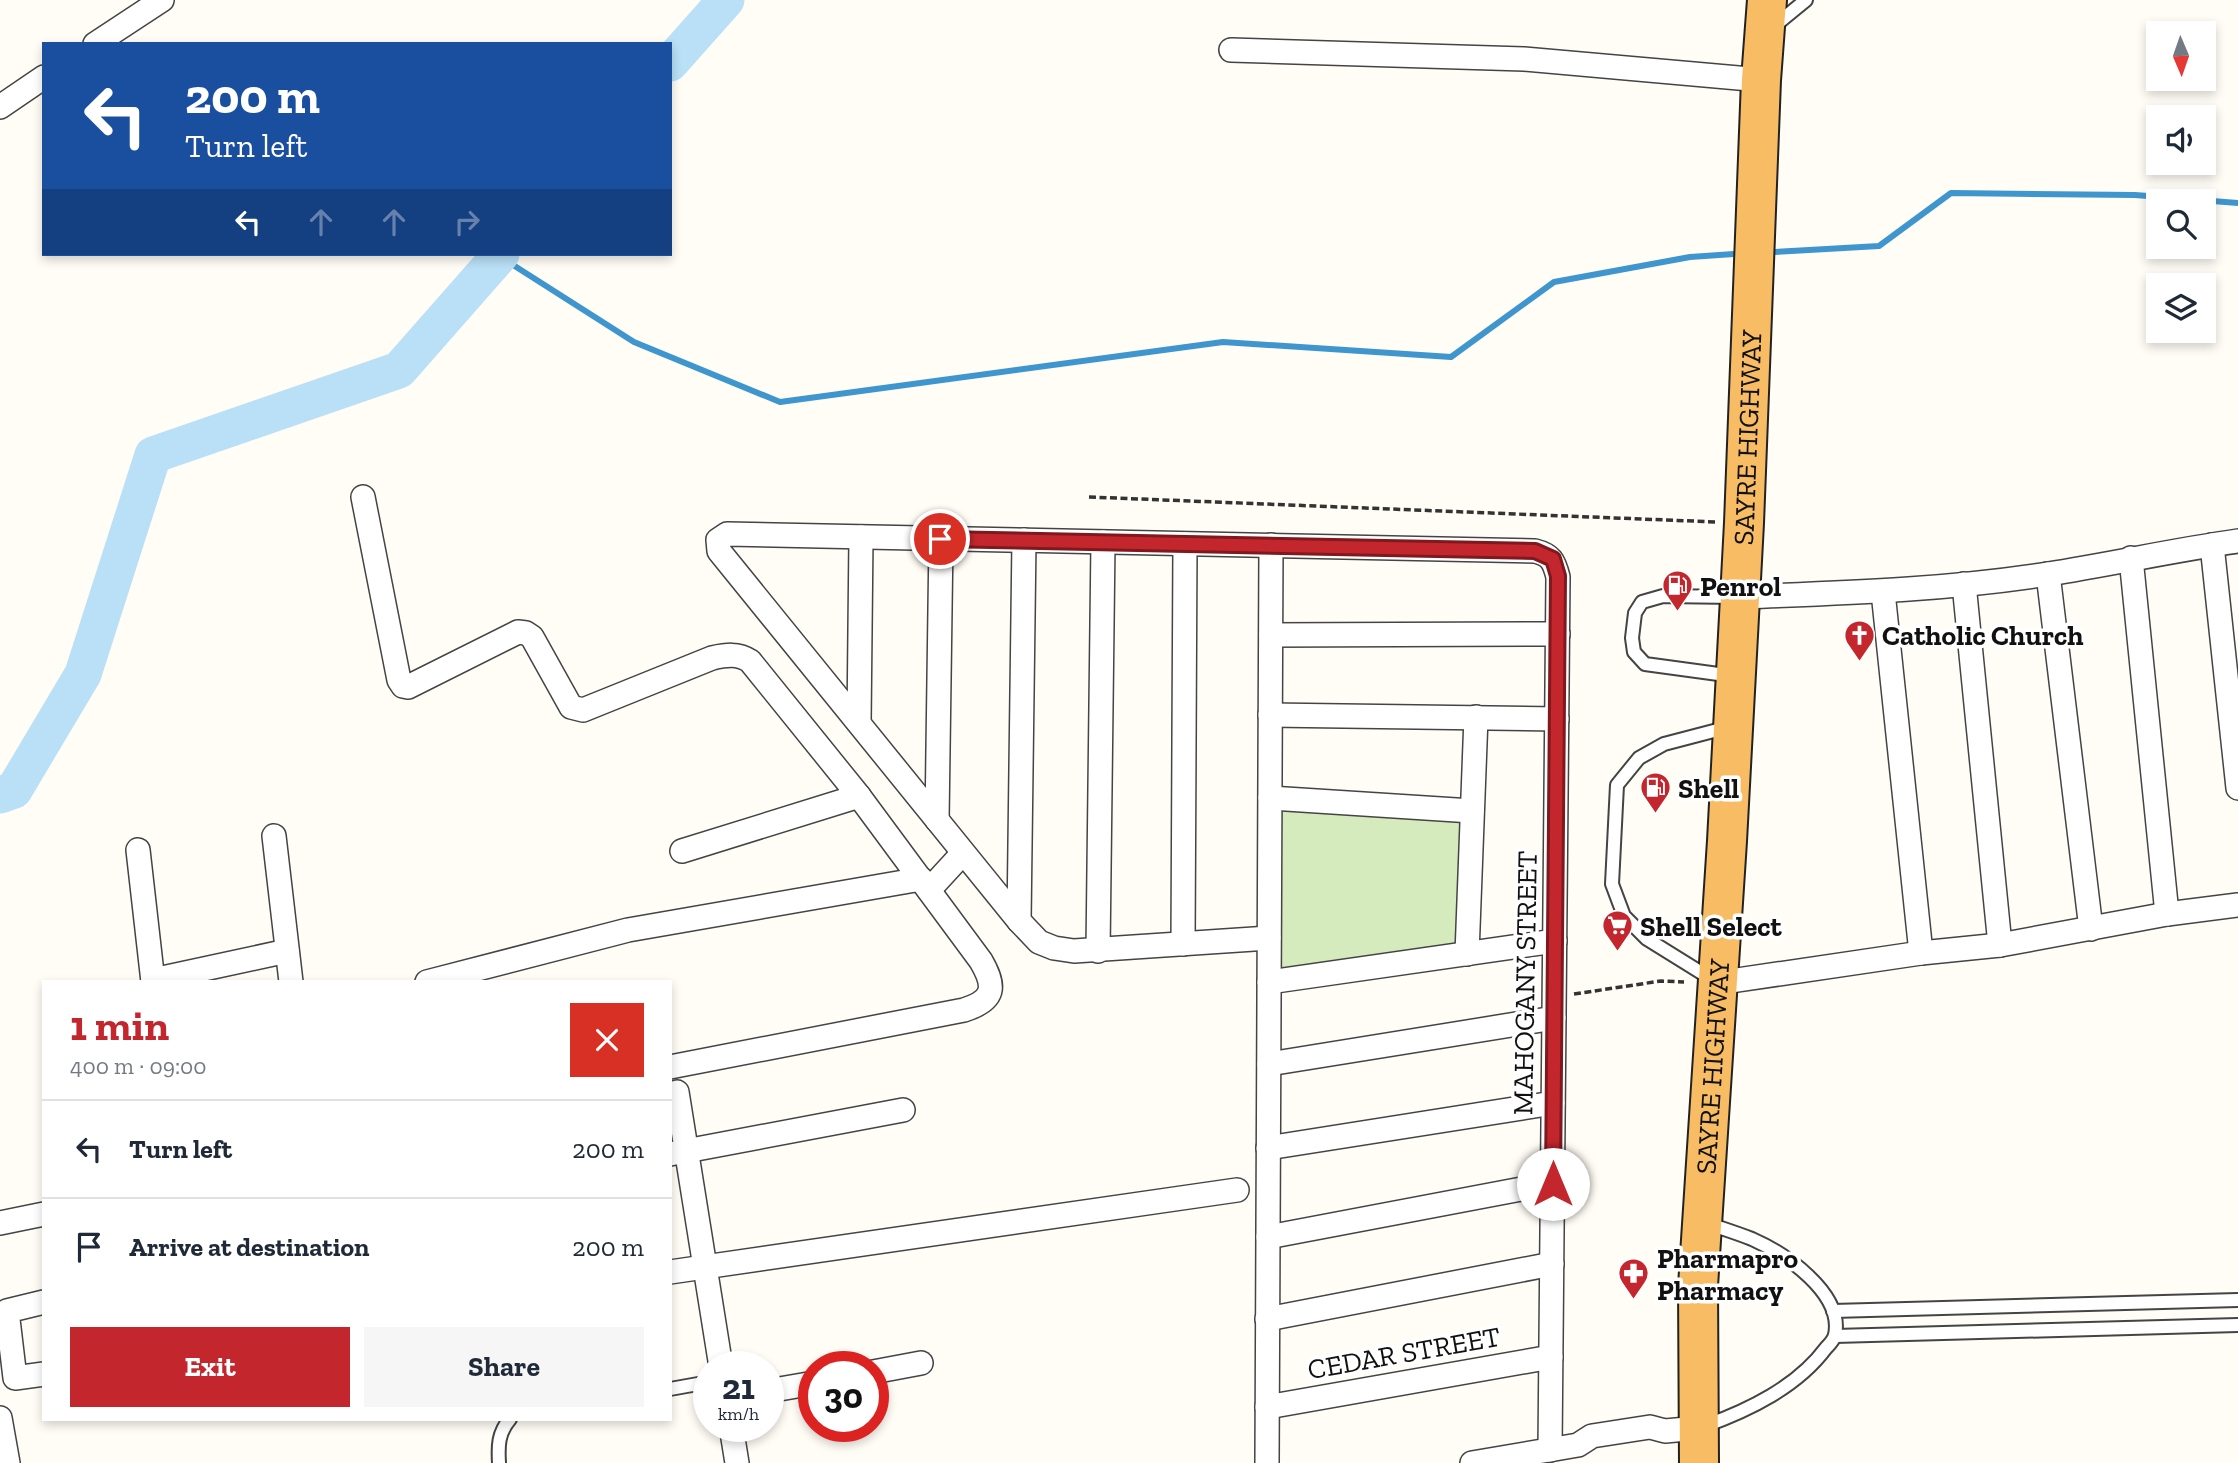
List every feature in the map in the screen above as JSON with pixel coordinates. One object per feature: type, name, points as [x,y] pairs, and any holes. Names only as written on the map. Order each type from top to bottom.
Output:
[{"type":"highway","name":"SAYRE HIGHWAY","points":[[1687,1441],[1697,1323],[1740,597],[1761,80],[1766,17]]},
{"type":"street","points":[[98,42],[162,0]]},
{"type":"street","points":[[1231,50],[1524,59],[1761,80]]},
{"type":"street","points":[[0,107],[42,78]]},
{"type":"street","points":[[363,497],[399,680],[403,686],[408,687],[518,632],[532,637],[571,707],[578,710],[712,658],[736,655],[750,661],[859,796],[989,975],[992,989],[988,996],[980,1005],[964,1010],[672,1066]]},
{"type":"street","points":[[1266,1463],[1269,1064],[1271,545],[727,534],[720,537],[719,551],[963,853],[1039,942],[1054,948],[1098,951],[1269,937]]},
{"type":"street","points":[[859,723],[861,537]]},
{"type":"street","points":[[937,820],[940,539]]},
{"type":"street","points":[[1019,921],[1024,540]]},
{"type":"street","points":[[1740,597],[1883,592],[1964,584],[2048,574],[2238,541]]},
{"type":"street","points":[[1098,951],[1103,542]]},
{"type":"street","points":[[1183,944],[1185,544]]},
{"type":"street","name":"MAHOGANY STREET","points":[[1271,545],[1535,551],[1553,559],[1558,576],[1558,634],[1550,1450]]},
{"type":"street","points":[[2212,545],[2233,710],[2238,788]]},
{"type":"street","points":[[2131,558],[2167,914]]},
{"type":"street","points":[[2048,574],[2091,929]]},
{"type":"street","points":[[1964,584],[2000,945]]},
{"type":"street","points":[[1883,592],[1921,953]]},
{"type":"street","points":[[1271,635],[1558,634]]},
{"type":"street","points":[[1270,715],[1557,719]]},
{"type":"street","points":[[1467,954],[1476,717]]},
{"type":"street","points":[[682,851],[859,796]]},
{"type":"street","points":[[1270,798],[1472,811]]},
{"type":"street","points":[[274,836],[291,980]]},
{"type":"street","points":[[138,850],[153,980]]},
{"type":"street","points":[[435,980],[628,930],[925,884],[963,853]]},
{"type":"street","points":[[1717,983],[1921,953],[2000,945],[2167,914],[2238,905]]},
{"type":"street","points":[[1269,982],[1555,941]]},
{"type":"street","points":[[158,980],[288,951]]},
{"type":"street","points":[[1269,1064],[1554,1008]]},
{"type":"street","points":[[677,1092],[678,1152],[705,1267],[719,1351]]},
{"type":"street","points":[[1268,1148],[1553,1103]]},
{"type":"street","points":[[678,1152],[903,1110]]},
{"type":"street","points":[[1268,1237],[1553,1184]]},
{"type":"street","points":[[672,1272],[1237,1190]]},
{"type":"street","points":[[0,1223],[42,1214]]},
{"type":"street","points":[[1267,1319],[1552,1264]]},
{"type":"street","points":[[42,1302],[7,1311],[15,1378],[42,1374]]},
{"type":"street","name":"CEDAR STREET","points":[[1267,1407],[1551,1357]]},
{"type":"street","points":[[889,1368],[921,1363]]},
{"type":"street","points":[[0,1418],[8,1463]]},
{"type":"street","points":[[1472,1463],[1578,1445],[1594,1451],[1652,1441],[1687,1441]]},
{"type":"street","points":[[734,1442],[737,1463]]},
{"type":"lane","points":[[1766,17],[1806,0]]},
{"type":"lane","points":[[1735,677],[1645,664],[1634,652],[1632,638],[1635,613],[1642,602],[1663,596],[1740,597]]},
{"type":"lane","points":[[1717,983],[1647,939],[1624,916],[1612,884],[1616,785],[1639,758],[1664,744],[1732,726]]},
{"type":"lane","points":[[1687,1441],[1800,1376],[1835,1336],[1833,1311],[1823,1293],[1807,1275],[1784,1256],[1752,1240],[1702,1221]]},
{"type":"lane","points":[[1833,1311],[2238,1300]]},
{"type":"lane","points":[[1835,1336],[2238,1325]]},
{"type":"lane","points":[[672,1388],[693,1384]]},
{"type":"lane","points":[[499,1463],[498,1444],[503,1427],[508,1421]]},
{"type":"path","points":[[1089,497],[1744,523]]},
{"type":"path","points":[[1554,1008],[1661,981],[1717,983]]},
{"type":"green space","points":[[1282,808],[1460,820],[1457,943],[1279,971]]},
{"type":"waterway","points":[[672,61],[726,0]]},
{"type":"waterway","points":[[1774,252],[1879,246],[1951,193],[2135,195],[2238,203]]},
{"type":"waterway","points":[[499,256],[634,342],[780,402],[1223,342],[1451,357],[1554,282],[1690,257],[1734,254]]},
{"type":"waterway","points":[[0,795],[14,790],[83,674],[153,455],[399,370],[499,256]]},
{"type":"place","name":"Penrol","points":[[1677,613]]},
{"type":"place","name":"Catholic Church","points":[[1859,662]]},
{"type":"place","name":"Shell","points":[[1655,815]]},
{"type":"place","name":"Shell Select","points":[[1617,953]]},
{"type":"place","name":"Pharmapro Pharmacy","points":[[1634,1301]]},
{"type":"route","points":[[940,539],[1535,551],[1553,559],[1558,576],[1553,1184]]}]
